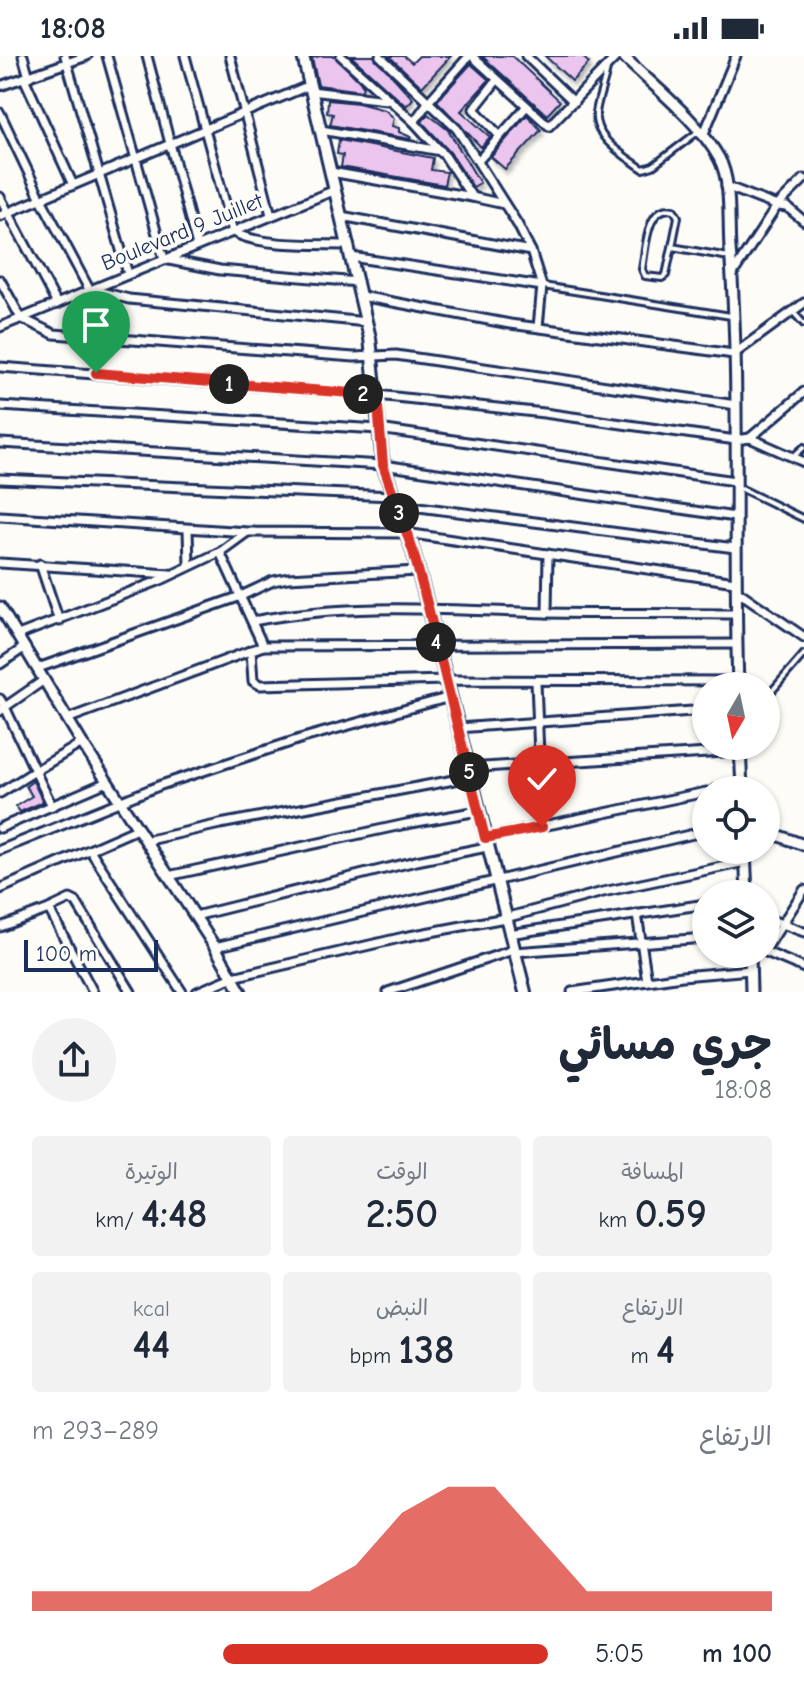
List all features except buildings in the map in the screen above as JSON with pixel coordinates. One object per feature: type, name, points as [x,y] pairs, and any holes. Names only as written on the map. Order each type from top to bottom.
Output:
[{"type":"main road","points":[[303,56],[367,322],[383,465],[428,607],[525,992]]},
{"type":"street","points":[[23,56],[26,77],[73,185]]},
{"type":"street","points":[[0,86],[66,60],[87,56]]},
{"type":"street","points":[[107,56],[164,259],[220,270],[358,282]]},
{"type":"street","points":[[147,56],[197,246]]},
{"type":"street","points":[[185,56],[233,232],[241,237],[350,251],[542,286]]},
{"type":"street","points":[[230,56],[271,215]]},
{"type":"street","points":[[341,56],[414,122],[441,151],[472,197]]},
{"type":"street","points":[[380,56],[457,129],[479,160],[531,251],[542,286],[538,327]]},
{"type":"street","points":[[414,122],[471,56],[549,126],[620,56],[701,133],[718,157],[726,186],[734,316],[738,672]]},
{"type":"street","points":[[526,56],[574,102]]},
{"type":"street","points":[[701,133],[736,56]]},
{"type":"street","points":[[66,60],[128,274]]},
{"type":"street","points":[[497,80],[474,109],[500,136]]},
{"type":"street","points":[[4,214],[204,129],[311,88],[388,100]]},
{"type":"street","points":[[479,160],[526,107]]},
{"type":"street","points":[[0,113],[89,289],[129,299],[367,322]]},
{"type":"street","points":[[321,130],[441,151]]},
{"type":"street","points":[[331,172],[504,204]]},
{"type":"street","points":[[732,275],[777,206],[804,179]]},
{"type":"street","points":[[726,186],[787,207],[804,221]]},
{"type":"street","name":"Boulevard 9 Juillet","points":[[0,327],[335,190]]},
{"type":"street","points":[[0,197],[4,214],[57,304]]},
{"type":"street","points":[[341,216],[531,251]]},
{"type":"street","points":[[0,280],[21,318],[61,335],[354,357],[410,357],[736,405]]},
{"type":"street","points":[[361,296],[538,327],[734,354],[804,303]]},
{"type":"street","points":[[0,367],[377,395],[544,413],[736,440],[750,438],[804,462]]},
{"type":"street","points":[[750,438],[804,392]]},
{"type":"street","points":[[0,406],[379,429],[552,452],[735,484]]},
{"type":"street","points":[[0,443],[383,465],[735,517]]},
{"type":"street","points":[[0,479],[394,500],[735,548]]},
{"type":"street","points":[[0,516],[188,530],[406,533],[548,554],[736,586],[804,637]]},
{"type":"street","points":[[188,530],[189,565]]},
{"type":"street","points":[[18,635],[173,574],[220,552],[248,532]]},
{"type":"street","points":[[220,552],[263,646]]},
{"type":"street","points":[[547,613],[548,554]]},
{"type":"street","points":[[0,563],[173,574]]},
{"type":"street","points":[[40,564],[59,621]]},
{"type":"street","points":[[38,668],[241,596],[273,581],[418,571]]},
{"type":"street","points":[[253,621],[297,612],[428,607],[547,613],[736,614]]},
{"type":"street","points":[[1,612],[241,992]]},
{"type":"street","points":[[67,719],[263,646],[737,644]]},
{"type":"street","points":[[0,664],[25,647]]},
{"type":"street","points":[[251,650],[253,681],[260,685],[446,680],[692,683]]},
{"type":"street","points":[[2,709],[44,680]]},
{"type":"street","points":[[536,682],[542,827]]},
{"type":"street","points":[[0,850],[119,800],[303,738],[450,697]]},
{"type":"street","points":[[0,699],[2,709],[52,806]]},
{"type":"street","points":[[458,728],[692,711]]},
{"type":"street","points":[[0,792],[82,743]]},
{"type":"street","points":[[145,841],[469,773],[692,752]]},
{"type":"street","points":[[0,828],[107,782]]},
{"type":"street","points":[[195,916],[542,827],[692,795]]},
{"type":"street","points":[[168,876],[478,811]]},
{"type":"street","points":[[0,889],[137,829]]},
{"type":"street","points":[[215,947],[692,834]]},
{"type":"street","points":[[780,836],[804,845]]},
{"type":"street","points":[[90,850],[182,992]]},
{"type":"street","points":[[197,992],[233,977],[736,864]]},
{"type":"street","points":[[780,927],[804,890]]},
{"type":"street","points":[[0,927],[69,899],[74,900],[131,992]]},
{"type":"street","points":[[509,934],[692,906]]},
{"type":"street","points":[[49,909],[93,992]]},
{"type":"street","points":[[637,914],[647,981]]},
{"type":"street","points":[[782,924],[804,932]]},
{"type":"street","points":[[388,992],[514,951],[692,939]]},
{"type":"street","points":[[780,957],[804,968]]},
{"type":"street","points":[[572,992],[751,970],[752,992]]},
{"type":"lane","points":[[607,66],[596,114],[597,126],[618,151],[643,169],[653,166],[701,133]]},
{"type":"lane","points":[[665,208],[674,210],[678,217],[672,247],[666,275],[662,278],[645,276],[642,269],[652,219],[657,211],[665,208]]},
{"type":"lane","points":[[672,247],[731,258]]},
{"type":"lane","points":[[542,286],[734,316]]},
{"type":"lane","points":[[793,312],[804,324]]},
{"type":"lane","points":[[793,457],[804,447]]},
{"type":"lane","points":[[735,484],[804,519]]},
{"type":"lane","points":[[780,682],[804,654]]},
{"type":"route","points":[[96,373],[377,395],[383,465],[413,551],[485,838],[542,827]]}]
